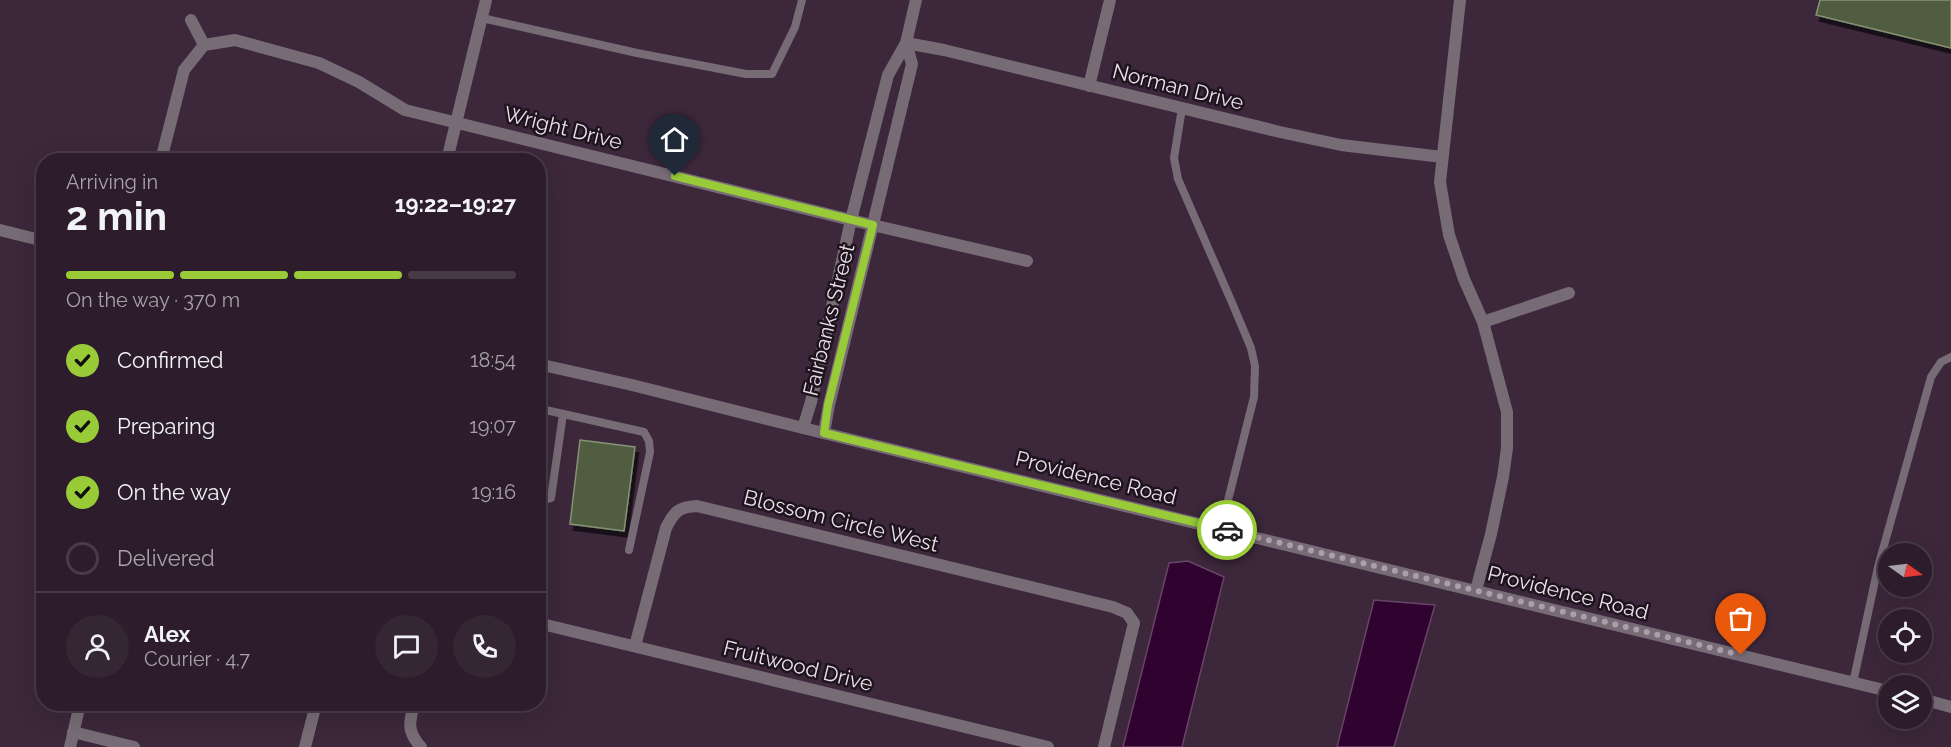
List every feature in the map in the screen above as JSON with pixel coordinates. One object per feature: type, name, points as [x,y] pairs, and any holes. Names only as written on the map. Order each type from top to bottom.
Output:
[{"type":"street","points":[[449,153],[486,0]]},
{"type":"street","name":"Fairbanks Street","points":[[803,428],[811,402],[851,220],[888,75],[906,42],[916,0]]},
{"type":"street","points":[[1089,86],[1110,0]]},
{"type":"street","points":[[1460,0],[1440,182],[1449,235],[1464,279],[1483,322],[1507,412],[1507,448],[1499,501],[1476,590]]},
{"type":"street","points":[[163,153],[184,70],[204,45],[192,20]]},
{"type":"street","name":"Wright Drive","points":[[204,45],[235,40],[319,63],[359,82],[405,110],[1027,261]]},
{"type":"street","name":"Fairbanks Street","points":[[824,433],[828,405],[912,64],[906,42]]},
{"type":"street","name":"Norman Drive","points":[[906,42],[1341,145],[1442,157]]},
{"type":"street","points":[[0,230],[36,239]]},
{"type":"street","points":[[1483,322],[1569,293]]},
{"type":"street","name":"Providence Road","points":[[546,366],[1878,688]]},
{"type":"street","name":"Blossom Circle West","points":[[635,646],[666,528],[673,514],[685,507],[697,506],[1113,607],[1127,613],[1134,623],[1104,747]]},
{"type":"street","name":"Fruitwood Drive","points":[[546,625],[1048,747]]},
{"type":"street","points":[[1932,702],[1951,707]]},
{"type":"street","points":[[70,747],[78,711]]},
{"type":"street","points":[[305,747],[314,711]]},
{"type":"street","points":[[412,711],[410,733],[418,744]]},
{"type":"street","points":[[73,732],[134,747]]},
{"type":"lane","points":[[482,18],[746,75],[772,74],[795,27],[802,0]]},
{"type":"lane","points":[[1182,108],[1174,158],[1178,179],[1251,348],[1255,366],[1254,397],[1221,528]]},
{"type":"lane","points":[[1853,682],[1878,567],[1931,377],[1941,362],[1951,357]]},
{"type":"lane","points":[[546,410],[644,432],[649,441],[650,452],[629,550]]},
{"type":"lane","points":[[546,499],[551,498],[563,414]]},
{"type":"shaded area","points":[[1188,561],[1224,577],[1182,747],[1123,747],[1169,563]]},
{"type":"shaded area","points":[[1374,600],[1435,605],[1394,747],[1337,747]]},
{"type":"building","points":[[1820,0],[1951,0],[1951,48],[1816,15]]},
{"type":"building","points":[[580,440],[635,447],[624,531],[570,524]]},
{"type":"way so far","points":[[1227,530],[1741,655]]},
{"type":"route","points":[[675,176],[873,225],[828,405],[824,433],[1227,530]]}]
